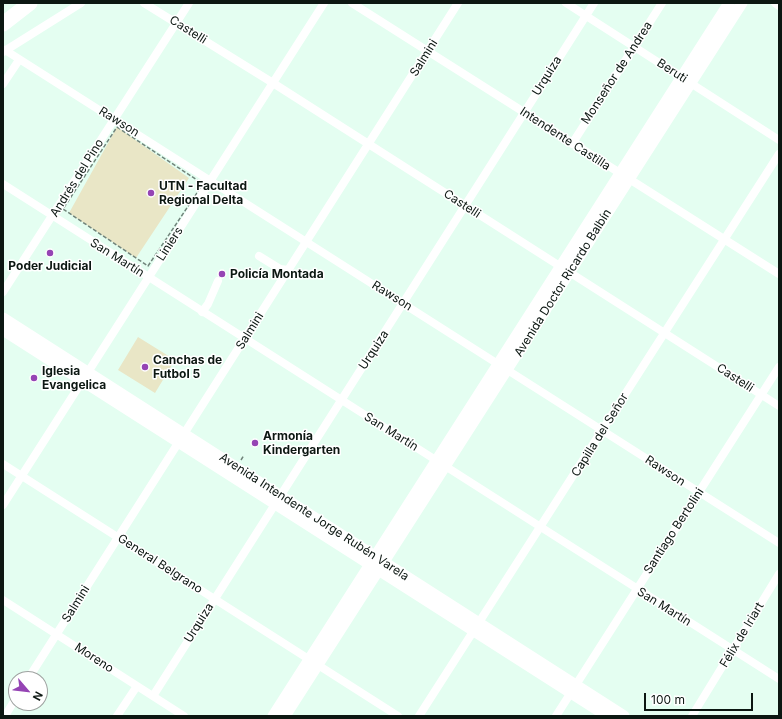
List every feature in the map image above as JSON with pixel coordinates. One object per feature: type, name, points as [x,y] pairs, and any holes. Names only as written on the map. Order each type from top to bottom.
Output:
[{"type":"highway","points":[[3,16],[23,3]]},
{"type":"highway","points":[[3,24],[30,3]]},
{"type":"main road","name":"Avenida Doctor Ricardo Balbín","points":[[686,80],[729,3]]},
{"type":"main road","name":"Avenida Doctor Ricardo Balbín","points":[[314,662],[440,464],[498,364],[565,269],[686,80],[742,3]]},
{"type":"main road","name":"Avenida Doctor Ricardo Balbín","points":[[440,464],[508,370],[565,269]]},
{"type":"main road","name":"Avenida Intendente Jorge Rubén Varela","points":[[3,318],[85,376],[573,689],[624,716]]},
{"type":"main road","name":"Avenida Intendente Jorge Rubén Varela","points":[[3,330],[85,376]]},
{"type":"main road","points":[[273,716],[314,662]]},
{"type":"main road","points":[[285,716],[314,662]]},
{"type":"main road","name":"Avenida Intendente Jorge Rubén Varela","points":[[573,689],[607,716]]},
{"type":"street","points":[[4,51],[81,3]]},
{"type":"street","name":"Castelli","points":[[144,3],[274,83],[779,406]]},
{"type":"street","name":"Andrés del Pino","points":[[3,290],[53,217],[189,3]]},
{"type":"street","name":"Liniers","points":[[3,505],[324,3]]},
{"type":"street","name":"Intendente Castilla","points":[[352,3],[779,274]]},
{"type":"street","name":"Salmini","points":[[33,671],[458,3]]},
{"type":"street","name":"Beruti","points":[[566,3],[779,140]]},
{"type":"street","name":"Urquiza","points":[[153,696],[594,3]]},
{"type":"street","name":"Monseñor de Andrea","points":[[572,144],[662,3]]},
{"type":"street","points":[[775,3],[779,6]]},
{"type":"street","name":"Rawson","points":[[4,51],[115,120],[779,543]]},
{"type":"street","points":[[3,84],[19,60]]},
{"type":"street","name":"Capilla del Señor","points":[[420,716],[779,154]]},
{"type":"street","name":"San Martín","points":[[3,184],[341,401],[541,527],[636,590],[779,679]]},
{"type":"street","points":[[258,256],[280,269],[289,270]]},
{"type":"street","points":[[202,312],[208,304],[218,281]]},
{"type":"street","name":"Santiago Bertolini","points":[[556,716],[779,367]]},
{"type":"street","name":"General Belgrano","points":[[3,464],[398,716]]},
{"type":"street","name":"Félix de Iriart","points":[[692,716],[734,650],[779,574]]},
{"type":"street","name":"Moreno","points":[[3,600],[184,716]]},
{"type":"street","points":[[117,716],[137,686]]},
{"type":"path","points":[[117,127],[203,184],[148,266],[63,209],[117,127]]},
{"type":"shaded area","name":"UTN - Facultad Regional Delta","points":[[117,127],[189,178],[136,258],[69,213]]},
{"type":"shaded area","name":"Canchas de Futbol 5","points":[[138,337],[175,360],[155,393],[118,370]]},
{"type":"place","name":"UTN - Facultad Regional Delta","points":[[151,193]]},
{"type":"place","name":"Poder Judicial","points":[[50,253]]},
{"type":"place","name":"Policía Montada","points":[[222,274]]},
{"type":"place","name":"Canchas de Futbol 5","points":[[145,367]]},
{"type":"place","name":"Iglesia Evangelica","points":[[34,378]]},
{"type":"place","name":"Armonía Kindergarten","points":[[255,443]]}]
